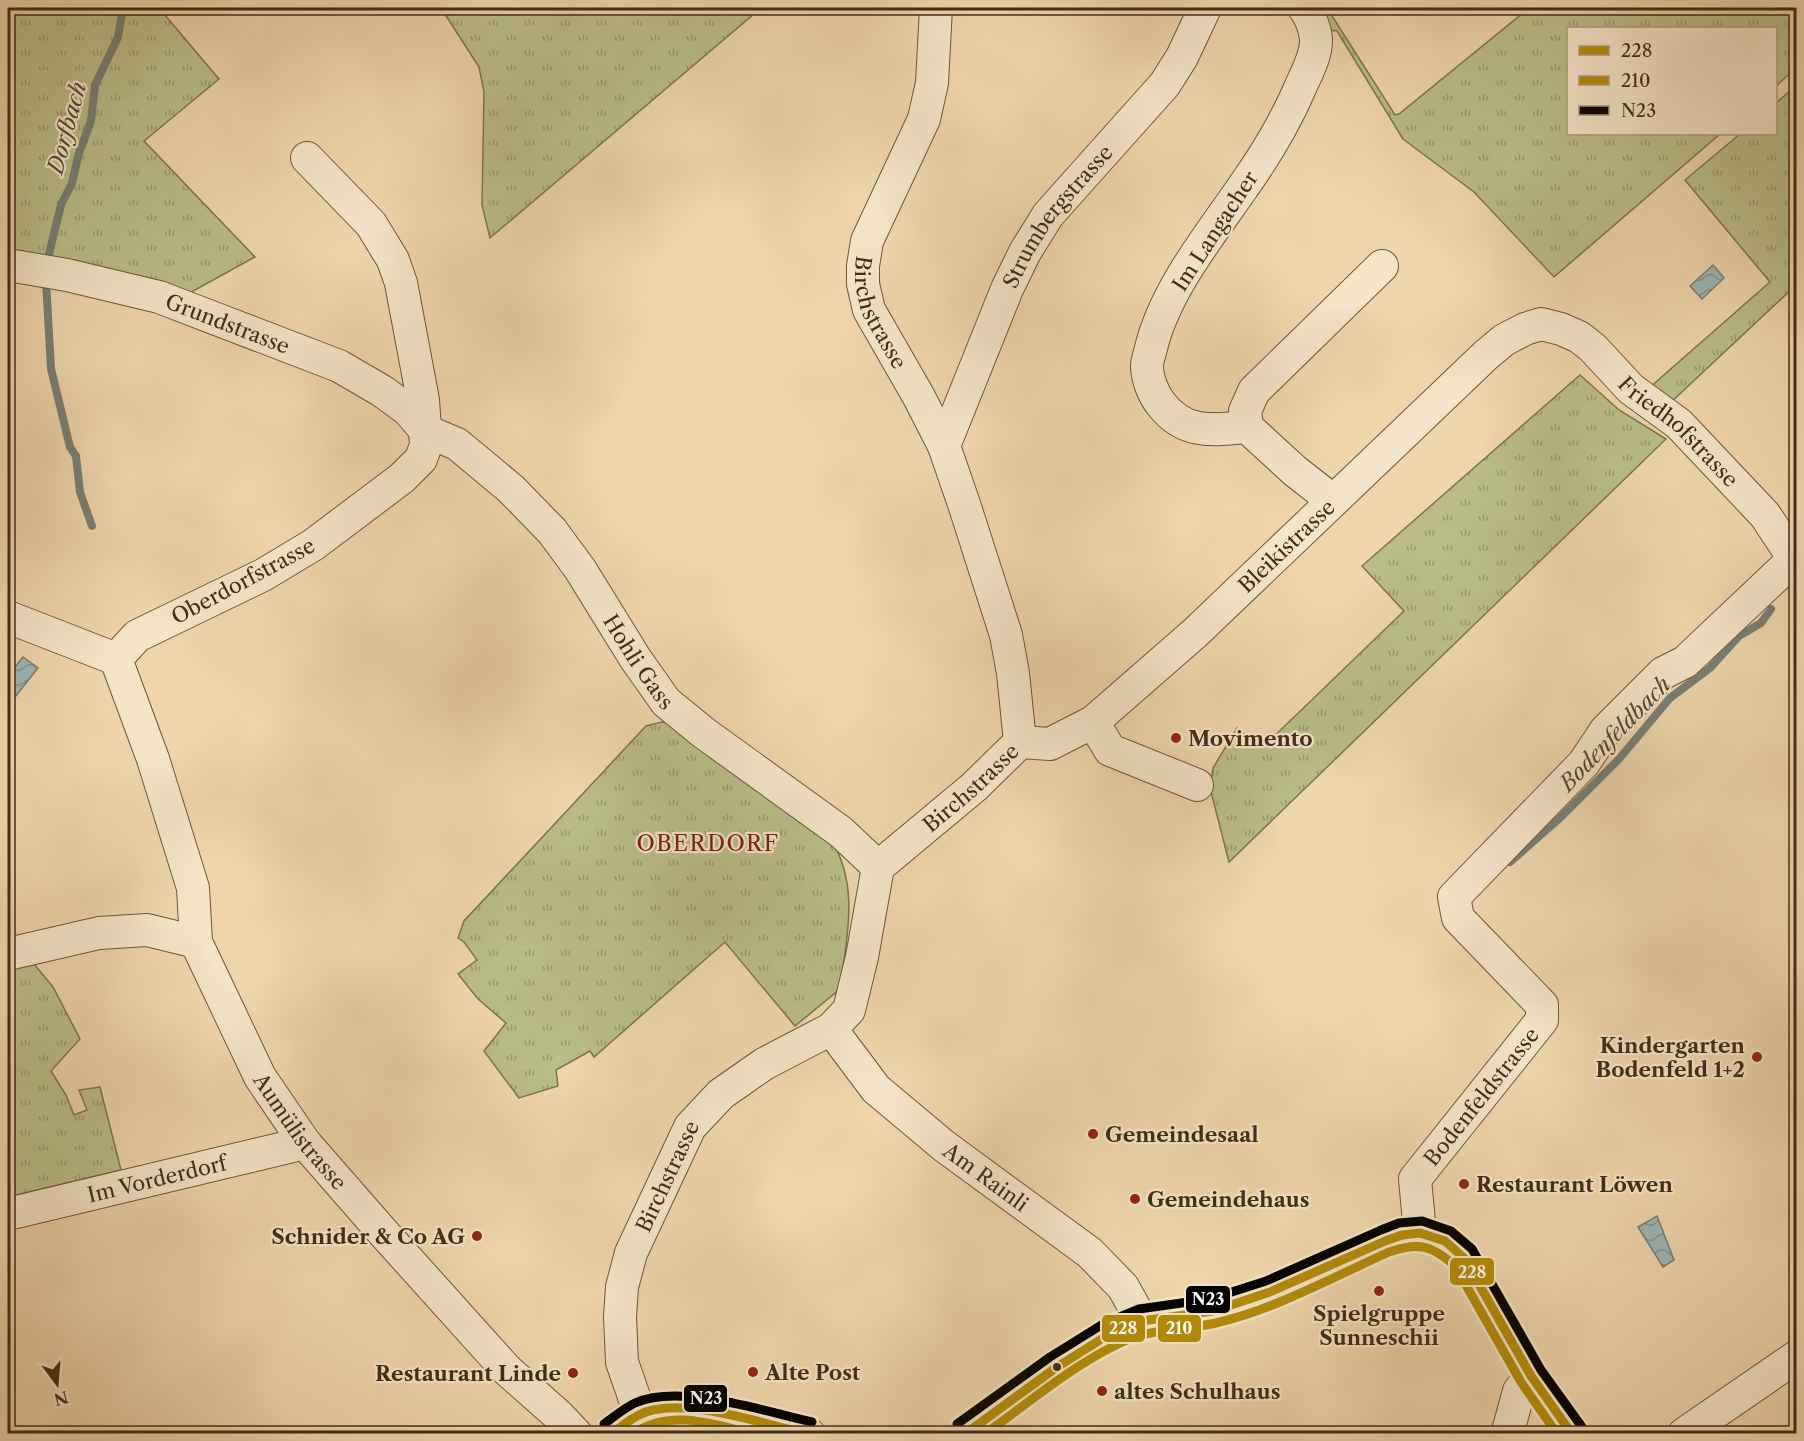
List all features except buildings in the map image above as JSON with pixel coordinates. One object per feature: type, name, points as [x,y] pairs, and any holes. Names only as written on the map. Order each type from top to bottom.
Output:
[{"type":"street","name":"Birchstrasse","points":[[640,1414],[622,1362],[620,1317],[622,1287],[631,1253],[690,1127],[721,1094],[764,1064],[831,1029],[849,1010],[862,957],[879,867],[974,787],[1020,742],[1013,673],[1006,635],[944,446],[920,397],[869,310],[863,284],[867,241],[924,119],[932,83],[936,8]]},
{"type":"street","name":"Strumbergstrasse","points":[[944,446],[1007,289],[1025,252],[1048,215],[1165,84],[1182,57],[1205,8]]},
{"type":"street","name":"Im Langacher","points":[[1247,427],[1210,430],[1178,421],[1154,395],[1147,365],[1162,316],[1197,251],[1244,186],[1287,117],[1310,66],[1316,40],[1309,13],[1304,8]]},
{"type":"street","name":"Oberdorfstrasse","points":[[116,659],[137,636],[263,575],[314,545],[402,478],[421,459],[426,445],[423,400],[401,283],[393,260],[371,224],[307,158]]},
{"type":"street","name":"Grundstrasse","points":[[8,265],[67,275],[159,297],[339,366],[382,390],[408,410],[426,431]]},
{"type":"street","points":[[1332,500],[1294,471],[1247,427],[1245,411],[1254,391],[1382,266]]},
{"type":"street","name":"Bleikistrasse","points":[[1020,742],[1050,744],[1093,722],[1195,633],[1332,500],[1498,345],[1525,329],[1541,324]]},
{"type":"street","name":"Friedhofstrasse","points":[[1541,324],[1579,337],[1593,348],[1631,389],[1679,424],[1765,515],[1795,560]]},
{"type":"street","name":"Hohli Gass","points":[[426,431],[457,444],[511,489],[552,531],[575,563],[634,658],[666,702],[704,733],[841,832],[879,867]]},
{"type":"street","name":"Bodenfeldstrasse","points":[[1420,1233],[1415,1179],[1542,1020],[1542,1005],[1458,918],[1454,897],[1584,763],[1606,730],[1663,673],[1685,662],[1795,560]]},
{"type":"street","points":[[8,617],[116,659],[153,759],[193,888],[196,942],[147,930],[99,933],[8,954]]},
{"type":"street","points":[[1093,722],[1110,750],[1197,785]]},
{"type":"street","name":"Aumülistrasse","points":[[196,942],[260,1077],[305,1143],[507,1370],[576,1434]]},
{"type":"street","name":"Am Rainli","points":[[831,1029],[876,1089],[944,1146],[1090,1253],[1123,1287],[1142,1321]]},
{"type":"street","name":"Im Vorderdorf","points":[[8,1214],[305,1143]]},
{"type":"street","points":[[964,1434],[1057,1366],[1108,1335],[1142,1321],[1213,1311],[1270,1292],[1385,1241],[1402,1235],[1420,1233],[1445,1241],[1464,1258],[1531,1376],[1564,1423],[1507,1432],[1519,1391],[1531,1376]]},
{"type":"street","points":[[1684,1434],[1797,1357]]},
{"type":"street","points":[[611,1434],[640,1414],[670,1407],[699,1409],[808,1434]]},
{"type":"green space","points":[[8,8],[159,8],[219,79],[144,141],[255,257],[186,295],[8,255]]},
{"type":"green space","points":[[441,8],[761,8],[490,238],[482,205],[484,92],[479,67]]},
{"type":"green space","points":[[1316,8],[1327,8],[1395,115],[1529,8],[1796,8],[1796,68],[1777,85],[1777,27],[1567,27],[1567,135],[1719,135],[1554,277],[1474,192],[1403,139],[1337,31],[1328,30]]},
{"type":"green space","points":[[1796,86],[1796,285],[1670,403],[1648,389],[1770,282],[1685,180],[1739,135],[1777,135],[1777,102]]},
{"type":"green space","points":[[1580,375],[1619,410],[1666,439],[1229,862],[1210,788],[1213,768],[1237,728],[1262,748],[1404,611],[1362,566]]},
{"type":"green space","points":[[662,722],[678,725],[830,838],[845,874],[848,892],[848,930],[840,989],[795,1026],[725,942],[594,1057],[590,1051],[556,1070],[558,1086],[519,1098],[484,1051],[506,1023],[478,999],[458,974],[477,960],[464,942],[458,938],[464,921],[646,726]]},
{"type":"green space","points":[[34,964],[53,987],[80,1039],[51,1071],[66,1095],[74,1115],[87,1110],[79,1090],[100,1087],[121,1170],[8,1197],[8,968]]},
{"type":"water","points":[[1713,265],[1724,278],[1702,299],[1690,286]]},
{"type":"water","points":[[23,657],[38,668],[15,697],[8,690],[8,675]]},
{"type":"water","points":[[1657,1216],[1674,1260],[1663,1267],[1638,1227]]},
{"type":"waterway","name":"Dorfbach","points":[[48,258],[61,205],[72,183],[79,153],[91,121],[95,85],[118,37],[123,8]]},
{"type":"waterway","name":"Dorfbach","points":[[46,281],[51,369],[70,447],[76,456],[80,492],[92,526]]},
{"type":"waterway","name":"Bodenfeldbach","points":[[1510,862],[1561,817],[1619,759],[1670,698],[1710,668],[1739,636],[1761,623],[1771,609]]},
{"type":"transit line","name":"N23","points":[[957,1424],[1050,1357],[1103,1324],[1139,1309],[1210,1299],[1266,1281],[1399,1223],[1422,1221],[1451,1231],[1472,1249],[1541,1370],[1582,1427]]},
{"type":"transit line","name":"228","points":[[965,1434],[1057,1367],[1108,1335],[1142,1321],[1213,1311],[1270,1292],[1385,1241],[1402,1235],[1420,1233],[1445,1241],[1464,1258],[1531,1376],[1572,1434]]},
{"type":"transit line","name":"210","points":[[985,1434],[1064,1376],[1126,1340],[1151,1333],[1203,1326],[1260,1310],[1389,1252],[1417,1246],[1432,1250],[1455,1266],[1521,1382],[1557,1434]]},
{"type":"transit line","name":"N23","points":[[604,1424],[635,1403],[674,1396],[722,1401],[812,1422]]},
{"type":"transit line","name":"228","points":[[612,1434],[639,1415],[656,1409],[676,1408],[722,1413],[807,1434]]},
{"type":"transit line","name":"210","points":[[633,1434],[647,1426],[676,1420],[692,1420],[753,1434]]},
{"type":"place","name":"Movimento","points":[[1176,738]]},
{"type":"place","name":"Kindergarten Bodenfeld 1+2","points":[[1757,1057]]},
{"type":"place","name":"Gemeindesaal","points":[[1093,1134]]},
{"type":"place","name":"Restaurant Löwen","points":[[1464,1184]]},
{"type":"place","name":"Gemeindehaus","points":[[1135,1199]]},
{"type":"place","name":"Schnider & Co AG","points":[[477,1236]]},
{"type":"place","name":"Spielgruppe Sunneschii","points":[[1379,1291]]},
{"type":"place","name":"Alte Post","points":[[753,1372]]},
{"type":"place","name":"Restaurant Linde","points":[[573,1373]]},
{"type":"place","name":"altes Schulhaus","points":[[1102,1391]]},
{"type":"district","name":"OBERDORF","points":[[708,843]]}]
